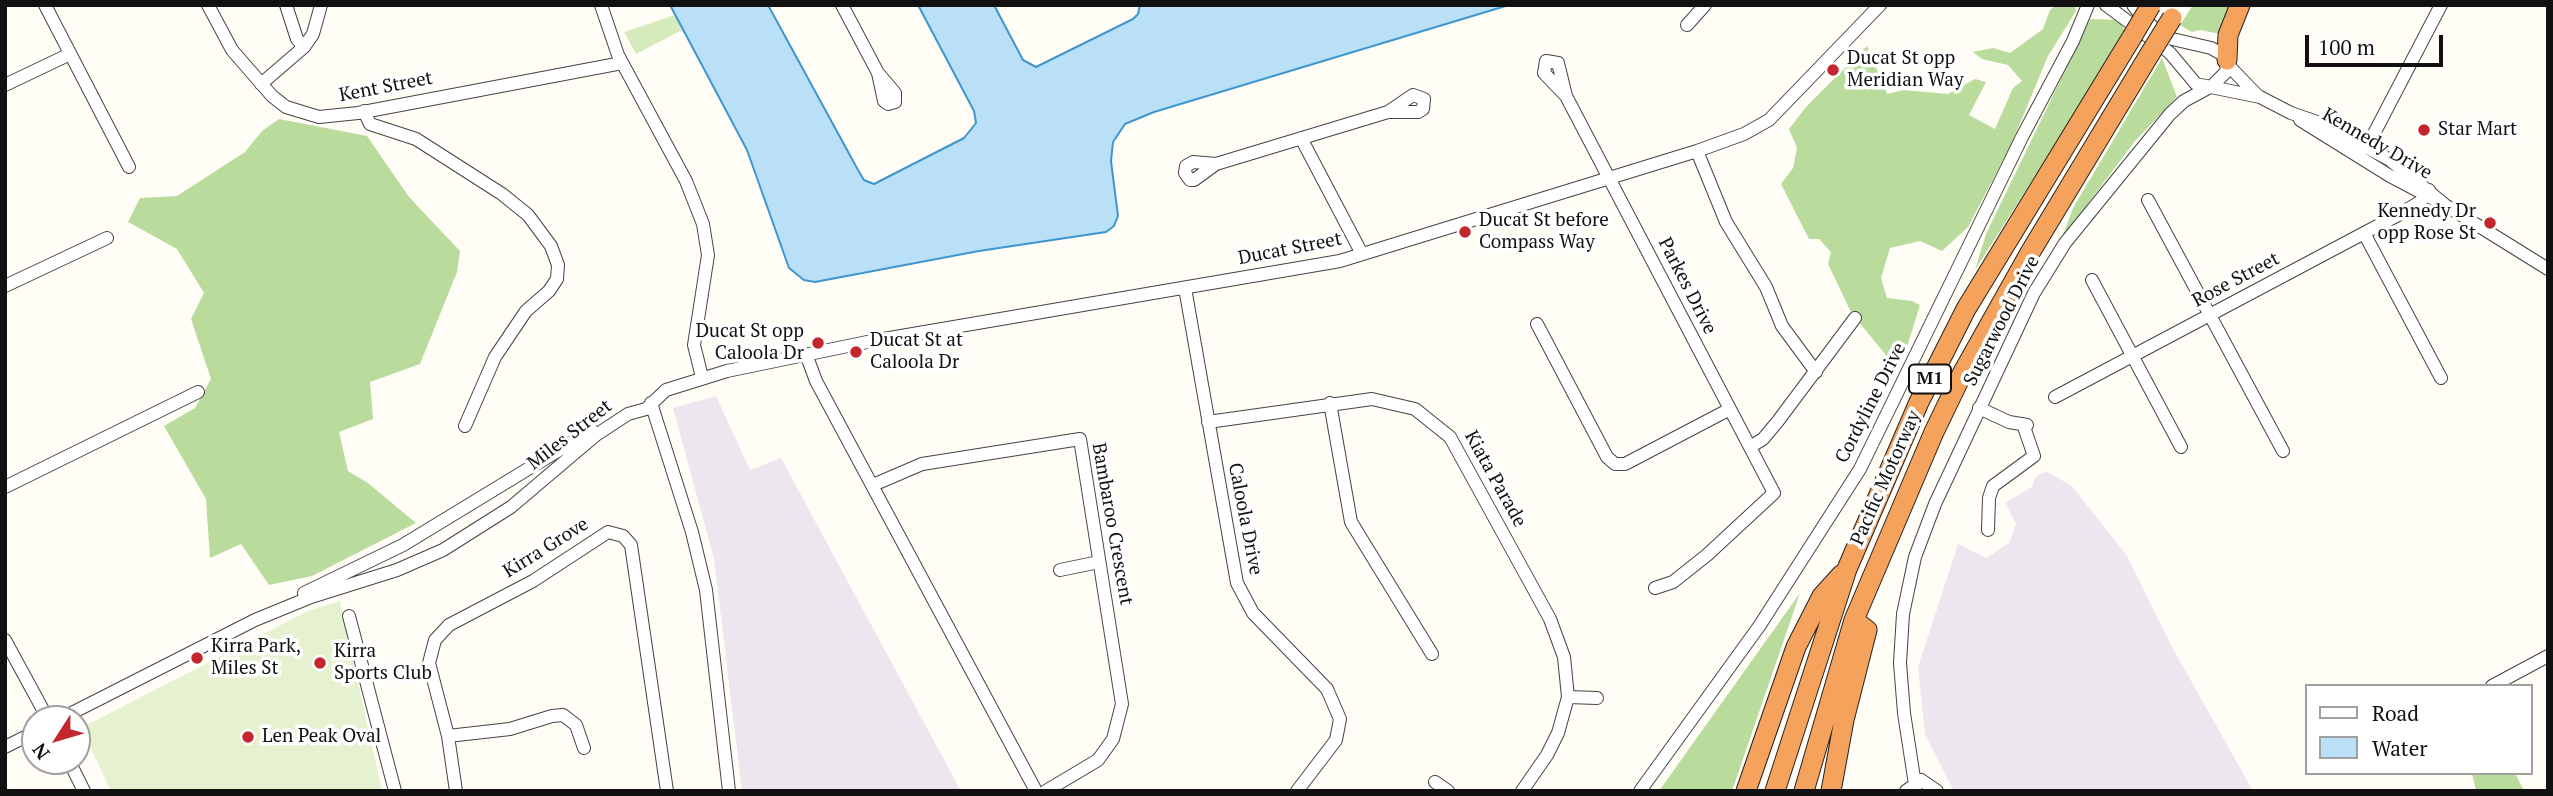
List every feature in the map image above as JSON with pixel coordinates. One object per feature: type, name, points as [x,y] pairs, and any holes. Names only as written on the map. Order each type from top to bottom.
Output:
[{"type":"highway","name":"Pacific Motorway","points":[[1775,791],[1847,569],[1914,412],[1966,309],[2151,5]]},
{"type":"highway","points":[[2227,62],[2228,35],[2240,5]]},
{"type":"highway","name":"Pacific Motorway","points":[[1804,791],[1854,620],[1893,524],[1962,374],[2031,251],[2176,11]]},
{"type":"highway","points":[[1746,791],[1796,646],[1822,596],[1847,569]]},
{"type":"highway","points":[[1831,791],[1844,720],[1867,630],[1854,620]]},
{"type":"street","points":[[45,5],[129,167]]},
{"type":"street","name":"Kent Street","points":[[208,5],[232,50],[261,84],[279,102],[304,114],[332,117],[622,63]]},
{"type":"street","points":[[286,5],[297,39],[304,47]]},
{"type":"street","points":[[261,84],[304,47],[313,34],[321,5]]},
{"type":"street","points":[[601,5],[622,63],[686,181],[705,231],[706,277],[694,345],[702,377]]},
{"type":"street","points":[[842,5],[878,74]]},
{"type":"street","points":[[1686,25],[1705,5]]},
{"type":"street","name":"Cordyline Drive","points":[[1640,791],[1760,625],[1860,469],[2022,137],[2073,41],[2088,5]]},
{"type":"street","points":[[2105,5],[2170,53],[2196,84],[2209,87],[2221,79],[2227,62]]},
{"type":"street","name":"Kennedy Drive","points":[[2133,5],[2145,21],[2168,38],[2216,50],[2260,97]]},
{"type":"street","points":[[2378,169],[2367,153],[2367,147],[2441,5]]},
{"type":"street","name":"Ducat Street","points":[[651,403],[666,390],[702,377],[806,354],[1323,264],[1697,151],[1744,134],[1769,120],[1879,6]]},
{"type":"street","points":[[5,85],[70,54]]},
{"type":"street","name":"Kennedy Drive","points":[[2209,87],[2260,97],[2291,113],[2378,169],[2427,192]]},
{"type":"street","name":"Sugarwood Drive","points":[[1912,788],[1900,663],[1903,614],[1915,557],[1935,504],[2034,293],[2064,243],[2170,114],[2184,101],[2209,87]]},
{"type":"street","name":"Parkes Drive","points":[[1566,96],[1774,493],[1707,555],[1673,582],[1655,588]]},
{"type":"street","points":[[364,111],[370,124],[416,139],[502,194],[528,215],[551,246],[558,265],[557,279],[549,291],[526,311],[495,357],[465,426]]},
{"type":"street","points":[[1216,164],[1388,112]]},
{"type":"street","name":"Kennedy Drive","points":[[2291,113],[2323,124],[2367,147],[2445,205],[2548,269]]},
{"type":"street","points":[[1301,138],[1362,254]]},
{"type":"street","points":[[2349,152],[2367,147]]},
{"type":"street","points":[[1697,151],[1726,222],[1766,287],[1782,326],[1816,372]]},
{"type":"street","name":"Rose Street","points":[[2055,397],[2417,205],[2427,192]]},
{"type":"street","points":[[2148,200],[2283,451]]},
{"type":"street","points":[[2364,233],[2441,378]]},
{"type":"street","points":[[5,286],[107,238]]},
{"type":"street","points":[[2092,280],[2181,447]]},
{"type":"street","name":"Caloola Drive","points":[[1185,288],[1237,583],[1253,613],[1328,689],[1340,719],[1336,740],[1297,791]]},
{"type":"street","points":[[1750,447],[1763,439],[1855,318]]},
{"type":"street","points":[[1536,324],[1607,457],[1615,464],[1625,464],[1730,409]]},
{"type":"street","points":[[806,354],[813,375],[1036,791]]},
{"type":"street","points":[[5,487],[198,392]]},
{"type":"street","name":"Kiata Parade","points":[[1208,422],[1362,398],[1393,402],[1424,414],[1450,436],[1558,636],[1564,657],[1568,697],[1552,746],[1522,791]]},
{"type":"street","points":[[651,403],[692,532],[706,590],[729,791]]},
{"type":"street","name":"Miles Street","points":[[255,620],[311,597],[405,567],[443,550],[512,506],[596,435],[628,414],[646,409],[651,403]]},
{"type":"street","name":"Miles Street","points":[[88,705],[439,525],[631,405],[651,403]]},
{"type":"street","points":[[1329,403],[1351,522],[1432,654]]},
{"type":"street","points":[[1979,408],[2009,422],[2025,425],[2034,456],[1993,486],[1989,498],[1988,530]]},
{"type":"street","name":"Bambaroo Crescent","points":[[873,485],[922,464],[1080,439],[1121,695],[1121,714],[1113,739],[1098,760],[1046,791]]},
{"type":"street","name":"Kirra Grove","points":[[455,789],[448,736],[429,663],[435,640],[449,625],[533,581],[608,532],[623,536],[631,545],[667,791]]},
{"type":"street","points":[[1060,570],[1099,562]]},
{"type":"street","points":[[349,616],[395,791]]},
{"type":"street","points":[[5,640],[40,705]]},
{"type":"street","points":[[2496,684],[2548,656]]},
{"type":"street","points":[[1568,697],[1597,698]]},
{"type":"street","points":[[448,736],[510,729],[563,715],[576,725],[584,748]]},
{"type":"street","points":[[5,747],[21,739]]},
{"type":"street","points":[[76,775],[84,791]]},
{"type":"street","points":[[1435,782],[1448,791]]},
{"type":"street","points":[[1912,788],[1926,782],[1937,791]]},
{"type":"shaded area","points":[[716,396],[750,470],[781,458],[961,791],[742,791],[714,559],[673,408]]},
{"type":"shaded area","points":[[2046,471],[2072,486],[2127,556],[2171,645],[2253,791],[1954,791],[1925,735],[1918,667],[1958,544],[1986,558],[2009,543],[2016,524],[2005,503],[2032,487],[2036,476]]},
{"type":"green space","points":[[2056,5],[2075,5],[2076,11],[2048,56],[2011,145],[1968,227],[1942,251],[1920,241],[1890,248],[1881,278],[1887,298],[1912,301],[1920,305],[1906,350],[1889,359],[1851,312],[1828,264],[1831,252],[1819,239],[1809,239],[1781,184],[1793,168],[1797,148],[1789,129],[1806,107],[1867,46],[1887,94],[1903,90],[1948,94],[1975,79],[1986,82],[1969,115],[1995,129],[2013,88],[2022,81],[2008,65],[1982,59],[1973,52],[1993,48],[2010,53],[2043,29],[2050,10]]},
{"type":"green space","points":[[2193,5],[2232,5],[2221,34],[2200,30],[2192,32],[2180,25]]},
{"type":"green space","points":[[675,15],[682,30],[636,54],[624,32]]},
{"type":"green space","points":[[2090,19],[2119,20],[2126,33],[1975,270],[1986,234]]},
{"type":"green space","points":[[2162,58],[2177,97],[2135,141],[2062,238],[2073,208]]},
{"type":"green space","points":[[279,119],[367,136],[409,197],[460,251],[457,272],[420,364],[370,382],[373,419],[339,432],[348,471],[368,483],[416,523],[312,576],[269,585],[241,544],[210,558],[206,499],[164,426],[195,408],[211,379],[191,319],[204,293],[177,249],[128,222],[140,198],[177,196],[245,152],[262,131]]},
{"type":"green space","points":[[1800,593],[1732,791],[1659,791]]},
{"type":"green space","points":[[340,601],[382,791],[111,791],[91,749],[91,723],[308,611]]},
{"type":"green space","points":[[2472,775],[2516,775],[2524,791],[2476,791]]},
{"type":"water","points":[[670,5],[768,5],[858,170],[864,180],[874,184],[964,138],[976,123],[974,111],[918,5],[994,5],[1023,60],[1036,67],[1133,19],[1138,14],[1140,5],[1509,5],[1154,112],[1125,124],[1113,142],[1111,161],[1118,216],[1114,226],[1106,232],[979,251],[815,282],[804,280],[789,268],[747,150]]},
{"type":"place","name":"Ducat St opp Meridian Way","points":[[1833,70]]},
{"type":"place","name":"Star Mart","points":[[2424,130]]},
{"type":"place","name":"Kennedy Dr opp Rose St","points":[[2490,223]]},
{"type":"place","name":"Ducat St before Compass Way","points":[[1465,232]]},
{"type":"place","name":"Ducat St opp Caloola Dr","points":[[818,343]]},
{"type":"place","name":"Ducat St at Caloola Dr","points":[[856,352]]},
{"type":"place","name":"Kirra Park, Miles St","points":[[197,658]]},
{"type":"place","name":"Kirra Sports Club","points":[[320,663]]},
{"type":"place","name":"Len Peak Oval","points":[[248,737]]}]
